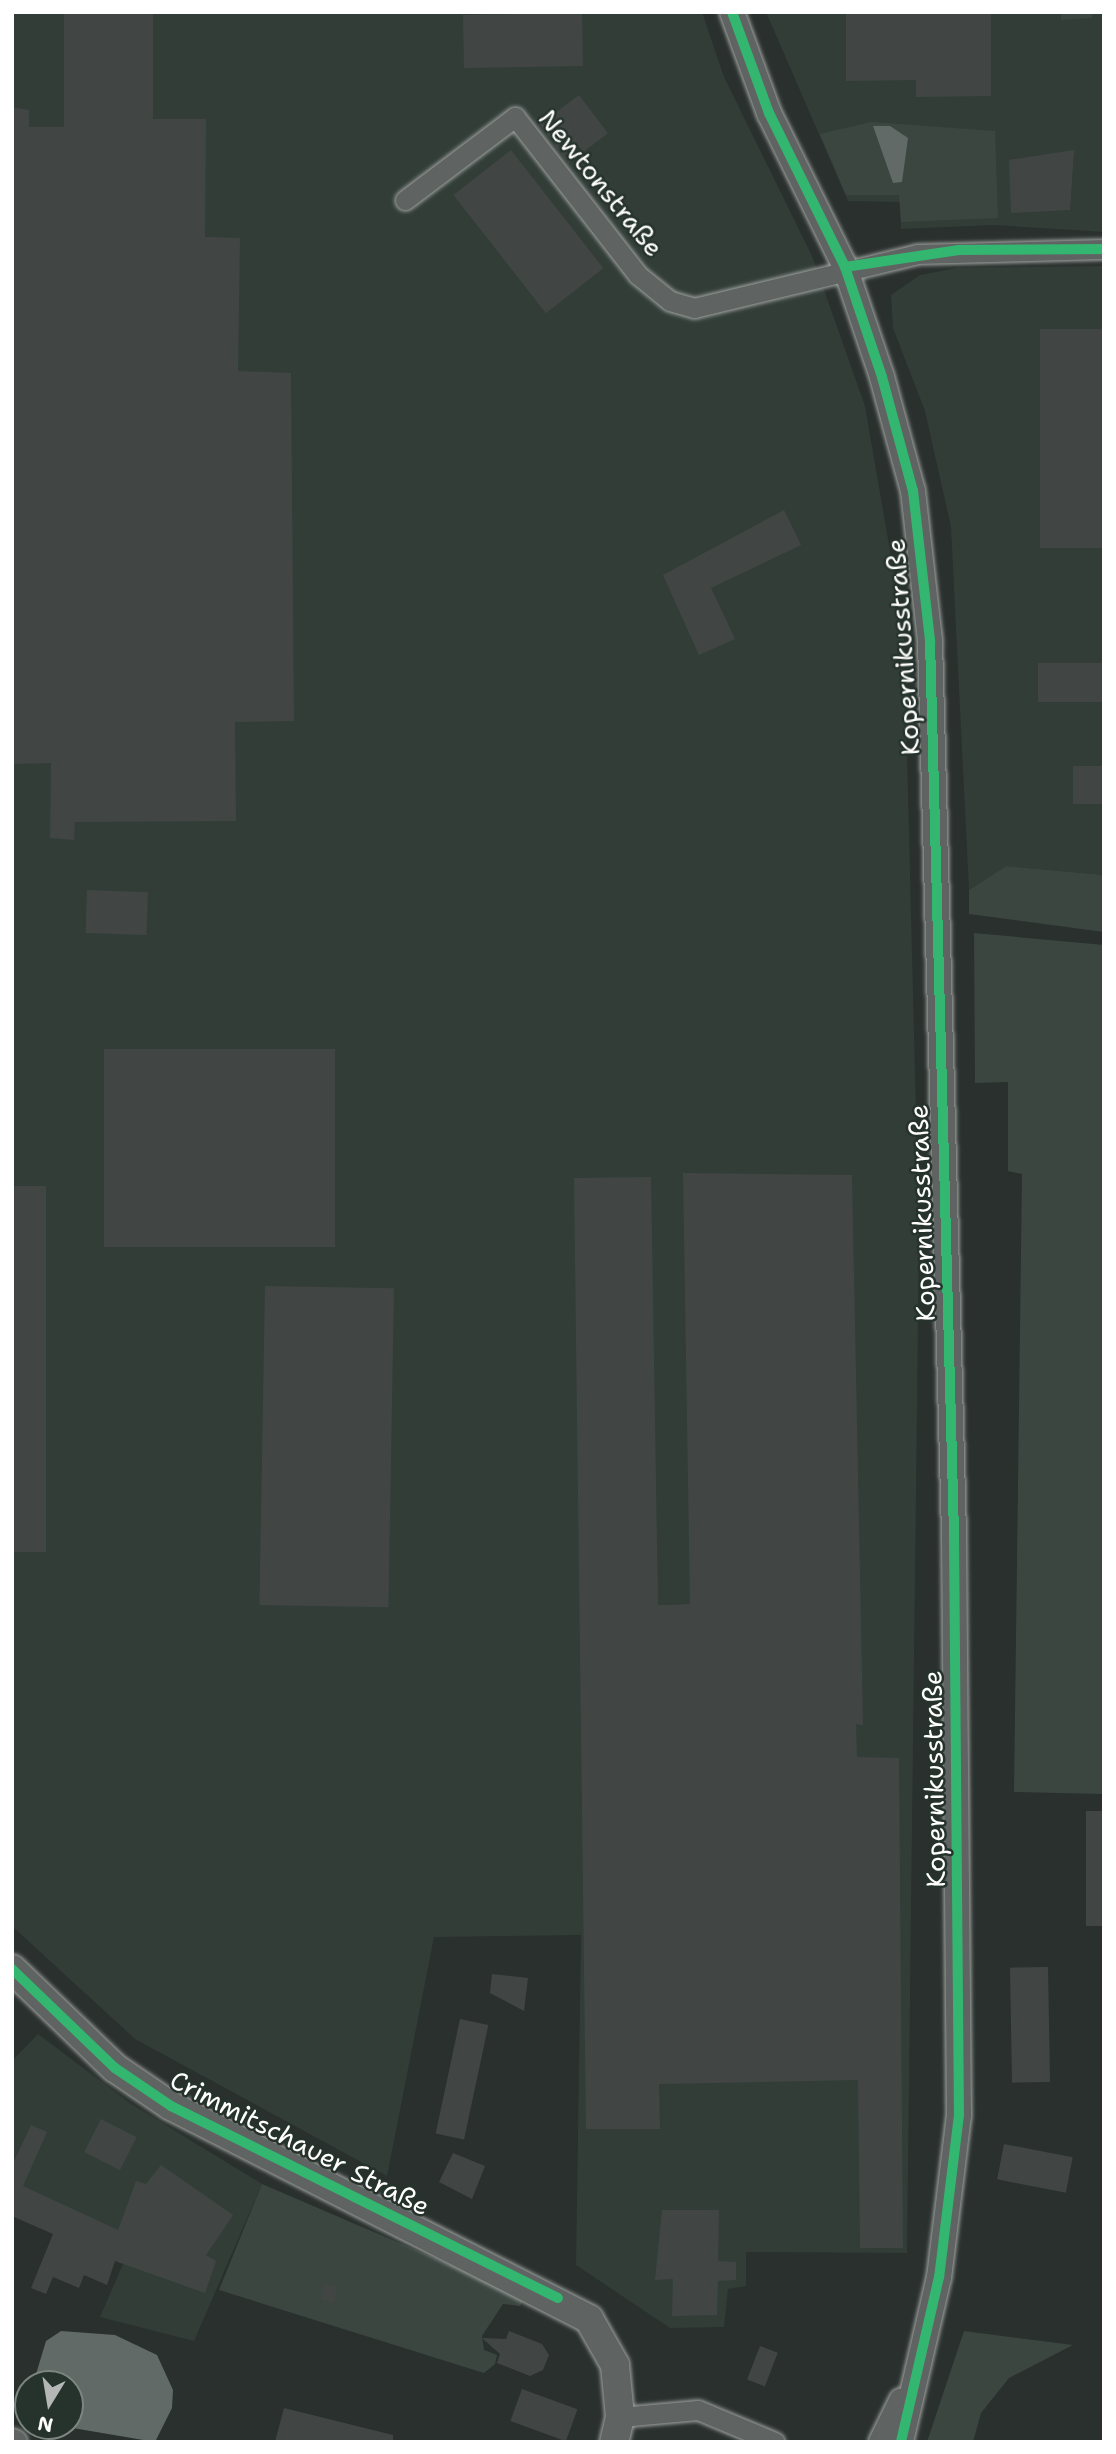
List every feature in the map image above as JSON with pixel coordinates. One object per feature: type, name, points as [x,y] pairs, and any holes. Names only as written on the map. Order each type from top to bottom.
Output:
[{"type":"main road","name":"Crimmitschauer Straße","points":[[12,1969],[115,2068],[171,2106],[589,2319],[615,2365],[617,2429]]},
{"type":"street","name":"Kopernikusstraße","points":[[732,12],[769,113],[845,267],[913,491],[930,641],[960,2033],[952,2194],[901,2442]]},
{"type":"street","name":"Newtonstraße","points":[[405,200],[515,117],[610,244],[670,301],[717,307],[845,267],[959,250],[1104,249]]},
{"type":"street","name":"Kopernikusstraße","points":[[881,2442],[917,2369]]},
{"type":"street","points":[[617,2429],[698,2410],[775,2442]]},
{"type":"shaded area","points":[[12,12],[702,12],[724,77],[812,256],[865,406],[904,632],[919,1234],[907,2253],[746,2252],[746,2286],[728,2289],[724,2327],[670,2328],[576,2265],[581,1935],[434,1937],[387,2176],[135,2039],[12,1926]]},
{"type":"shaded area","points":[[766,12],[1104,12],[1104,232],[993,225],[901,229],[900,202],[848,201]]},
{"type":"shaded area","points":[[1061,12],[1093,12],[1092,18],[1061,20]]},
{"type":"shaded area","points":[[871,122],[995,131],[998,218],[901,222],[899,195],[846,195],[820,134]]},
{"type":"shaded area","points":[[873,126],[890,126],[908,138],[902,182],[893,183]]},
{"type":"shaded area","points":[[1104,266],[1104,875],[1006,866],[969,890],[951,527],[925,411],[893,328],[891,295],[920,275],[957,268]]},
{"type":"shaded area","points":[[1006,866],[1104,875],[1104,932],[969,914],[969,890]]},
{"type":"shaded area","points":[[974,933],[1104,945],[1104,1794],[1014,1792],[1022,1174],[1008,1171],[1008,1082],[975,1083]]},
{"type":"shaded area","points":[[38,2034],[131,2104],[262,2184],[194,2341],[100,2317],[123,2264],[12,2216],[12,2061]]},
{"type":"shaded area","points":[[262,2184],[525,2297],[520,2306],[503,2304],[482,2336],[484,2350],[497,2355],[495,2364],[484,2373],[219,2290]]},
{"type":"shaded area","points":[[61,2331],[115,2335],[157,2355],[173,2390],[172,2408],[155,2442],[84,2430],[84,2370],[37,2370],[46,2341]]},
{"type":"shaded area","points":[[964,2331],[1073,2345],[1009,2378],[981,2413],[973,2442],[927,2442]]},
{"type":"building","points":[[64,12],[153,12],[153,119],[206,119],[205,237],[240,238],[238,371],[291,373],[294,721],[235,722],[236,821],[75,822],[74,840],[50,838],[51,763],[12,764],[12,107],[29,110],[29,127],[64,127]]},
{"type":"building","points":[[846,12],[991,12],[991,96],[916,97],[916,80],[846,81]]},
{"type":"building","points":[[582,13],[583,66],[464,68],[463,15]]},
{"type":"building","points":[[579,95],[608,133],[569,163],[540,124]]},
{"type":"building","points":[[511,150],[603,268],[546,313],[453,195]]},
{"type":"building","points":[[1074,150],[1070,210],[1011,213],[1009,160]]},
{"type":"building","points":[[1040,329],[1104,329],[1104,548],[1040,548]]},
{"type":"building","points":[[784,510],[801,545],[711,588],[735,639],[699,655],[663,575]]},
{"type":"building","points":[[1038,663],[1104,663],[1104,702],[1038,702]]},
{"type":"building","points":[[1073,766],[1104,766],[1104,804],[1073,804]]},
{"type":"building","points":[[87,890],[148,892],[146,935],[85,933]]},
{"type":"building","points":[[104,1049],[335,1049],[335,1247],[104,1247]]},
{"type":"building","points":[[683,1173],[852,1175],[863,1725],[856,1724],[857,1757],[899,1758],[903,2248],[860,2248],[858,2080],[659,2084],[660,2129],[586,2129],[574,1178],[651,1177],[658,1605],[673,1605],[690,1604]]},
{"type":"building","points":[[12,1186],[46,1186],[46,1552],[12,1552]]},
{"type":"building","points":[[265,1286],[394,1288],[388,1607],[259,1605]]},
{"type":"building","points":[[1086,1811],[1104,1811],[1104,1926],[1086,1926]]},
{"type":"building","points":[[1048,1967],[1050,2082],[1012,2083],[1010,1968]]},
{"type":"building","points":[[492,1974],[528,1978],[524,2011],[490,1993]]},
{"type":"building","points":[[460,2019],[488,2025],[464,2139],[436,2133]]},
{"type":"building","points":[[101,2119],[137,2137],[120,2170],[84,2152]]},
{"type":"building","points":[[31,2125],[47,2132],[23,2186],[118,2230],[136,2181],[146,2184],[161,2165],[233,2215],[206,2255],[216,2261],[205,2293],[115,2261],[107,2285],[84,2275],[79,2288],[53,2277],[46,2294],[31,2288],[53,2234],[12,2216],[12,2166]]},
{"type":"building","points":[[1004,2144],[1073,2157],[1066,2193],[997,2179]]},
{"type":"building","points":[[453,2153],[485,2166],[472,2199],[439,2182]]},
{"type":"building","points":[[662,2210],[719,2210],[718,2261],[736,2262],[736,2280],[718,2281],[717,2315],[672,2316],[673,2279],[655,2280]]},
{"type":"building","points":[[324,2283],[338,2286],[334,2303],[320,2300]]},
{"type":"building","points":[[509,2331],[542,2344],[549,2355],[543,2370],[530,2376],[497,2363],[500,2354],[482,2338],[506,2339]]},
{"type":"building","points":[[760,2346],[778,2353],[765,2386],[747,2380]]},
{"type":"building","points":[[522,2389],[577,2409],[566,2441],[510,2421]]},
{"type":"building","points":[[284,2408],[393,2435],[393,2442],[275,2442]]},
{"type":"cycle path","points":[[732,12],[769,113],[845,267],[882,377],[913,491],[930,641],[954,1536],[959,2115],[939,2277],[901,2442]]},
{"type":"cycle path","points":[[845,267],[959,250],[1104,249]]},
{"type":"cycle path","points":[[12,1969],[115,2068],[171,2106],[558,2298]]}]
